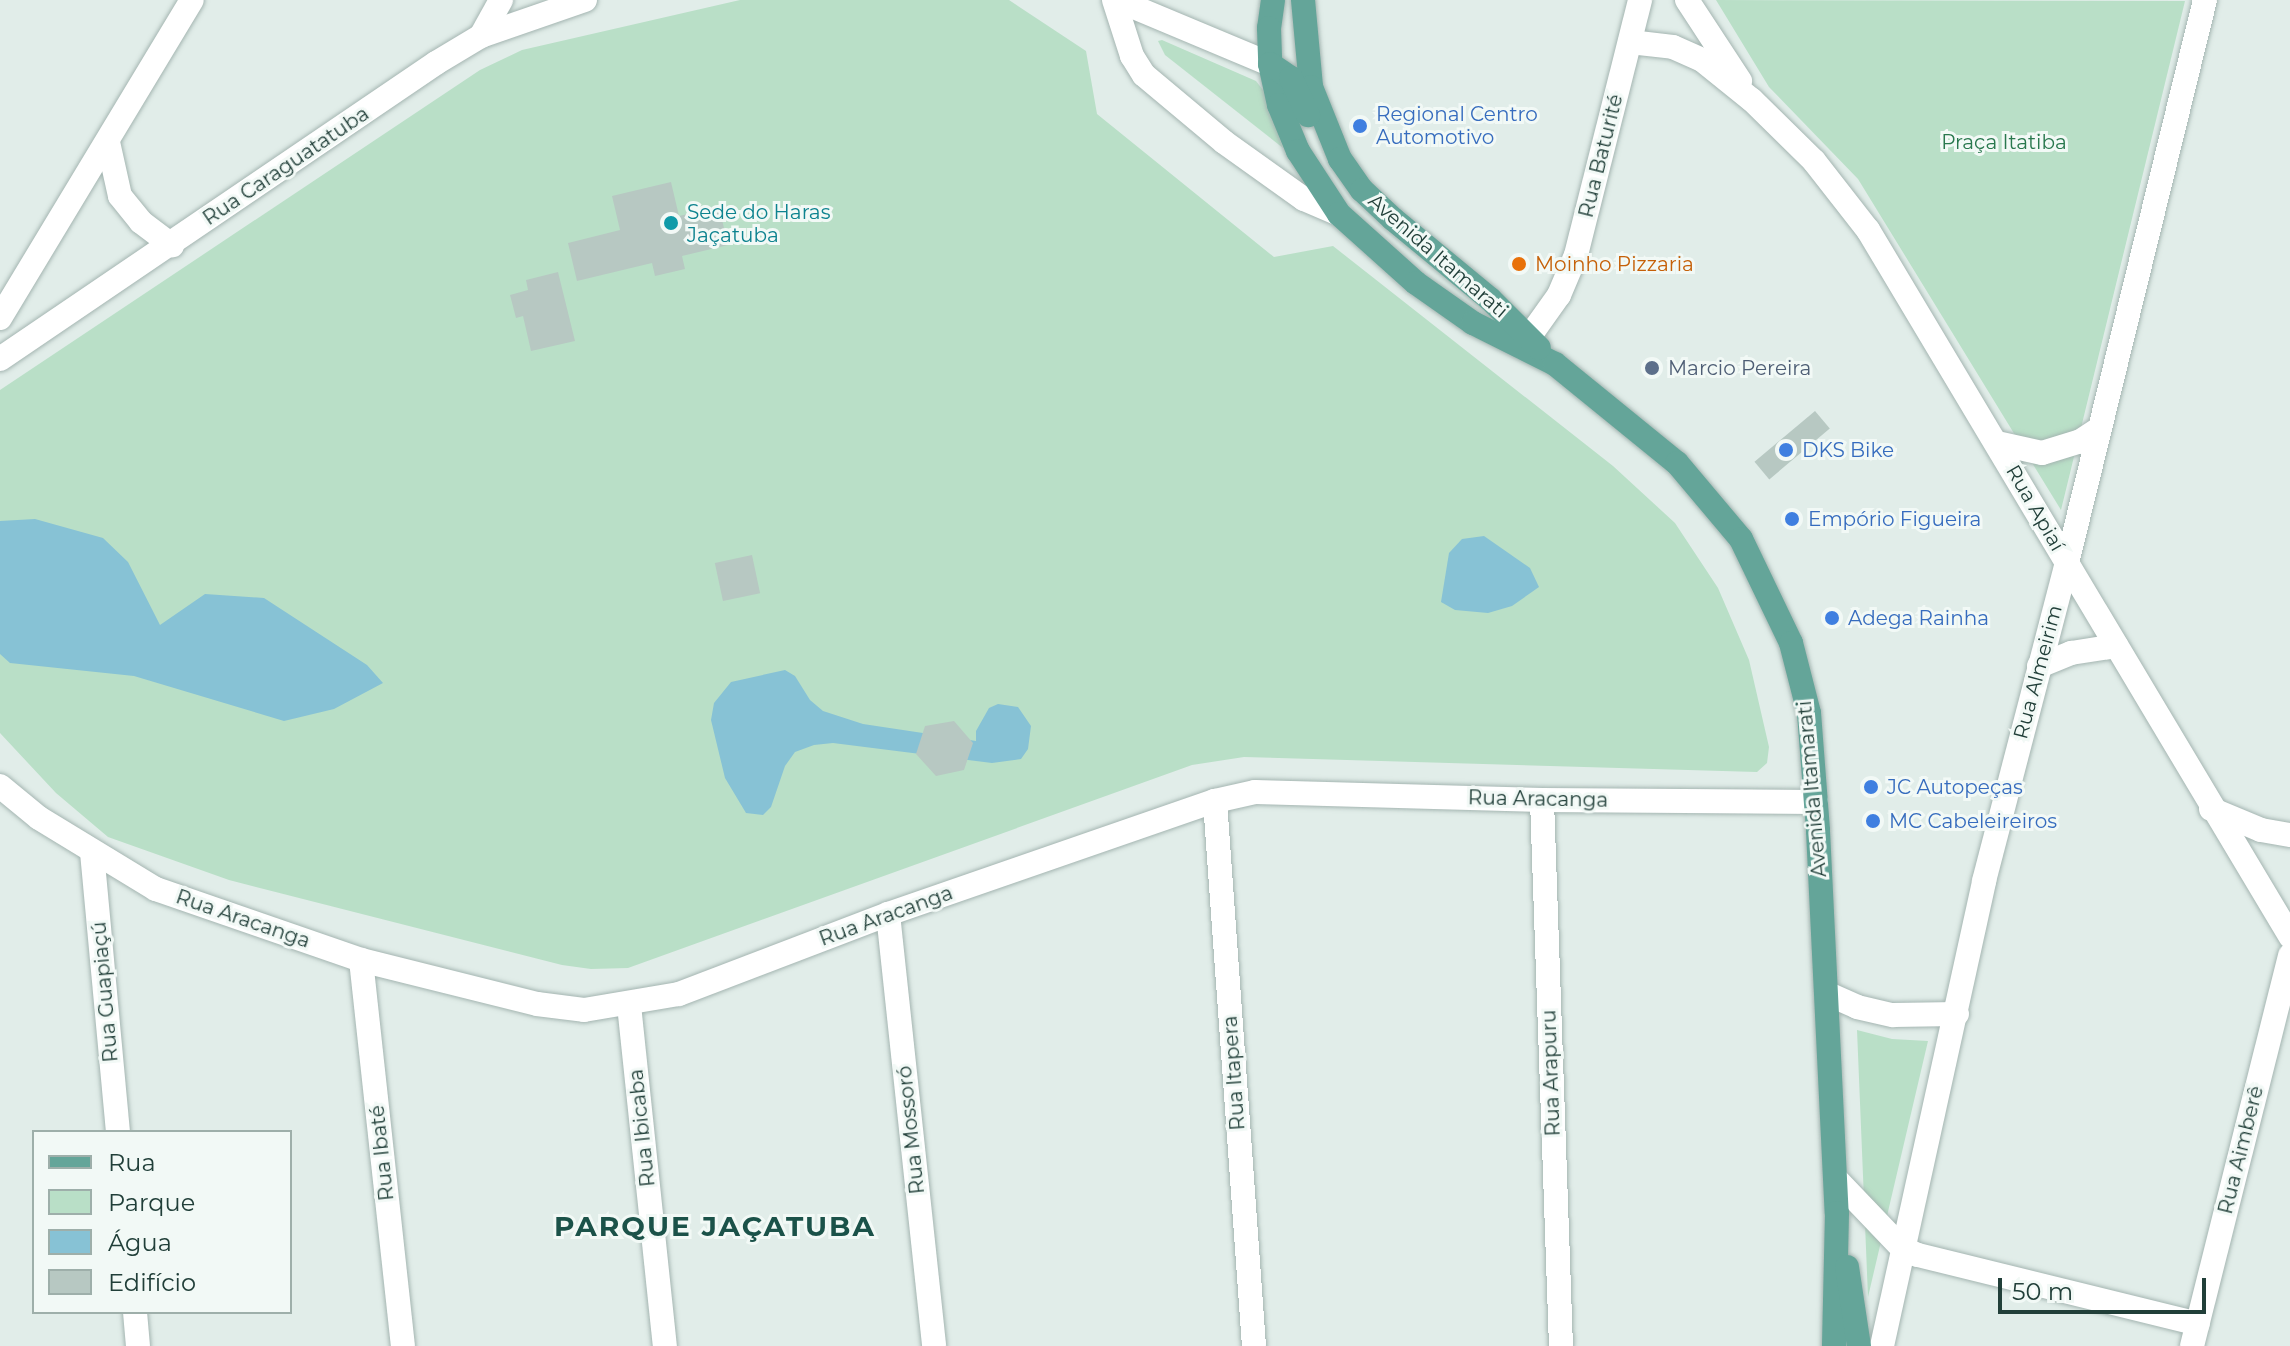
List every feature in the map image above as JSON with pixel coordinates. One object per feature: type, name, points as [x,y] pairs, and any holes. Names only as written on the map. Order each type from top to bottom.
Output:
[{"type":"main road","name":"Avenida Itamarati","points":[[1273,0],[1269,28],[1270,64],[1279,105],[1298,151],[1339,214],[1416,283],[1473,323],[1526,343]]},
{"type":"main road","name":"Avenida Itamarati","points":[[1303,0],[1311,87],[1340,159],[1362,190],[1490,299],[1526,343],[1677,463],[1741,539],[1791,643],[1809,713],[1816,802],[1836,1179],[1834,1346]]},
{"type":"main road","points":[[1270,64],[1291,78],[1315,130],[1340,159]]},
{"type":"main road","name":"Avenida Itamarati","points":[[1837,1213],[1859,1346]]},
{"type":"street","points":[[0,318],[192,0]]},
{"type":"street","points":[[481,36],[501,0]]},
{"type":"street","name":"Rua Caraguatatuba","points":[[0,359],[481,36],[585,0]]},
{"type":"street","points":[[1115,0],[1270,64]]},
{"type":"street","points":[[1115,0],[1132,56],[1144,75],[1224,142],[1293,191],[1339,214]]},
{"type":"street","name":"Rua Baturité","points":[[1526,343],[1559,295],[1576,255],[1640,0]]},
{"type":"street","name":"Rua Apiaí","points":[[1687,0],[1752,100]]},
{"type":"street","name":"Rua Almeirim","points":[[1882,1346],[1984,881],[2067,563],[2205,0]]},
{"type":"street","name":"Rua Apiaí","points":[[1630,42],[1662,44],[1686,51],[1752,100],[1814,161],[1868,230],[1997,443],[2211,809],[2290,936]]},
{"type":"street","points":[[108,142],[120,196],[141,222],[172,245]]},
{"type":"street","points":[[1997,443],[2042,453],[2079,442],[2099,429]]},
{"type":"street","points":[[2039,666],[2071,653],[2116,646]]},
{"type":"street","name":"Rua Aracanga","points":[[0,786],[92,852],[156,889],[361,960],[537,1004],[584,1010],[629,1005],[679,994],[888,914],[1215,801],[1255,792],[1542,800],[1816,802]]},
{"type":"street","name":"Rua Arapuru","points":[[1542,800],[1561,1346]]},
{"type":"street","name":"Rua Itapera","points":[[1215,801],[1254,1346]]},
{"type":"street","points":[[2211,809],[2261,830],[2290,835]]},
{"type":"street","name":"Rua Guapiaçú","points":[[92,852],[118,1130]]},
{"type":"street","name":"Rua Mossoró","points":[[888,914],[934,1346]]},
{"type":"street","name":"Rua Aimberê","points":[[2195,1335],[2290,955]]},
{"type":"street","name":"Rua Ibaté","points":[[361,960],[403,1346]]},
{"type":"street","points":[[1826,993],[1857,1007],[1893,1015],[1957,1014]]},
{"type":"street","name":"Rua Ibicaba","points":[[629,1005],[665,1346]]},
{"type":"street","points":[[1836,1179],[1902,1248],[2195,1335]]},
{"type":"street","points":[[135,1314],[138,1346]]},
{"type":"green space","points":[[740,0],[1009,0],[1086,51],[1097,114],[1274,257],[1333,246],[1613,466],[1675,523],[1718,588],[1749,660],[1769,747],[1767,763],[1757,772],[1244,757],[1192,765],[628,968],[591,969],[562,965],[229,880],[108,837],[56,793],[0,733],[0,390],[480,70],[522,50]]},
{"type":"green space","name":"Praça Itatiba","points":[[1716,0],[2185,1],[2061,510],[1858,179],[1769,87]]},
{"type":"green space","points":[[1162,40],[1256,81],[1263,90],[1283,148],[1165,55],[1158,41]]},
{"type":"green space","points":[[1857,1030],[1892,1039],[1928,1041],[1868,1297]]},
{"type":"water","points":[[35,519],[103,538],[128,562],[160,625],[205,594],[264,598],[367,665],[383,683],[334,709],[284,721],[134,676],[10,663],[0,654],[0,521]]},
{"type":"water","points":[[1484,536],[1530,568],[1539,587],[1512,606],[1488,613],[1455,610],[1441,602],[1449,553],[1462,539]]},
{"type":"water","points":[[785,670],[795,676],[810,700],[823,711],[863,724],[976,741],[976,731],[989,708],[998,704],[1018,707],[1031,726],[1028,749],[1021,759],[992,763],[833,743],[814,745],[795,752],[785,766],[771,807],[763,815],[746,813],[725,778],[711,720],[714,703],[731,682]]},
{"type":"building","name":"Sede do Haras Jaçatuba","points":[[671,182],[679,216],[719,207],[728,245],[682,256],[685,269],[655,276],[652,263],[577,281],[568,243],[620,230],[612,196]]},
{"type":"building","points":[[558,272],[575,341],[531,351],[523,316],[516,318],[510,295],[528,290],[526,280]]},
{"type":"building","name":"DKS Bike","points":[[1815,411],[1830,429],[1769,479],[1754,462]]},
{"type":"building","points":[[752,555],[760,593],[723,601],[715,563]]},
{"type":"building","points":[[954,721],[973,743],[964,770],[936,776],[916,754],[925,726]]},
{"type":"place","name":"Regional Centro Automotivo","points":[[1360,126]]},
{"type":"place","name":"Sede do Haras Jaçatuba","points":[[671,223]]},
{"type":"place","name":"Moinho Pizzaria","points":[[1519,264]]},
{"type":"place","name":"Marcio Pereira","points":[[1652,368]]},
{"type":"place","name":"DKS Bike","points":[[1786,450]]},
{"type":"place","name":"Empório Figueira","points":[[1792,519]]},
{"type":"place","name":"Adega Rainha","points":[[1832,618]]},
{"type":"place","name":"JC Autopeças","points":[[1871,787]]},
{"type":"place","name":"MC Cabeleireiros","points":[[1873,821]]},
{"type":"district","name":"PARQUE JAÇATUBA","points":[[715,1226]]}]
